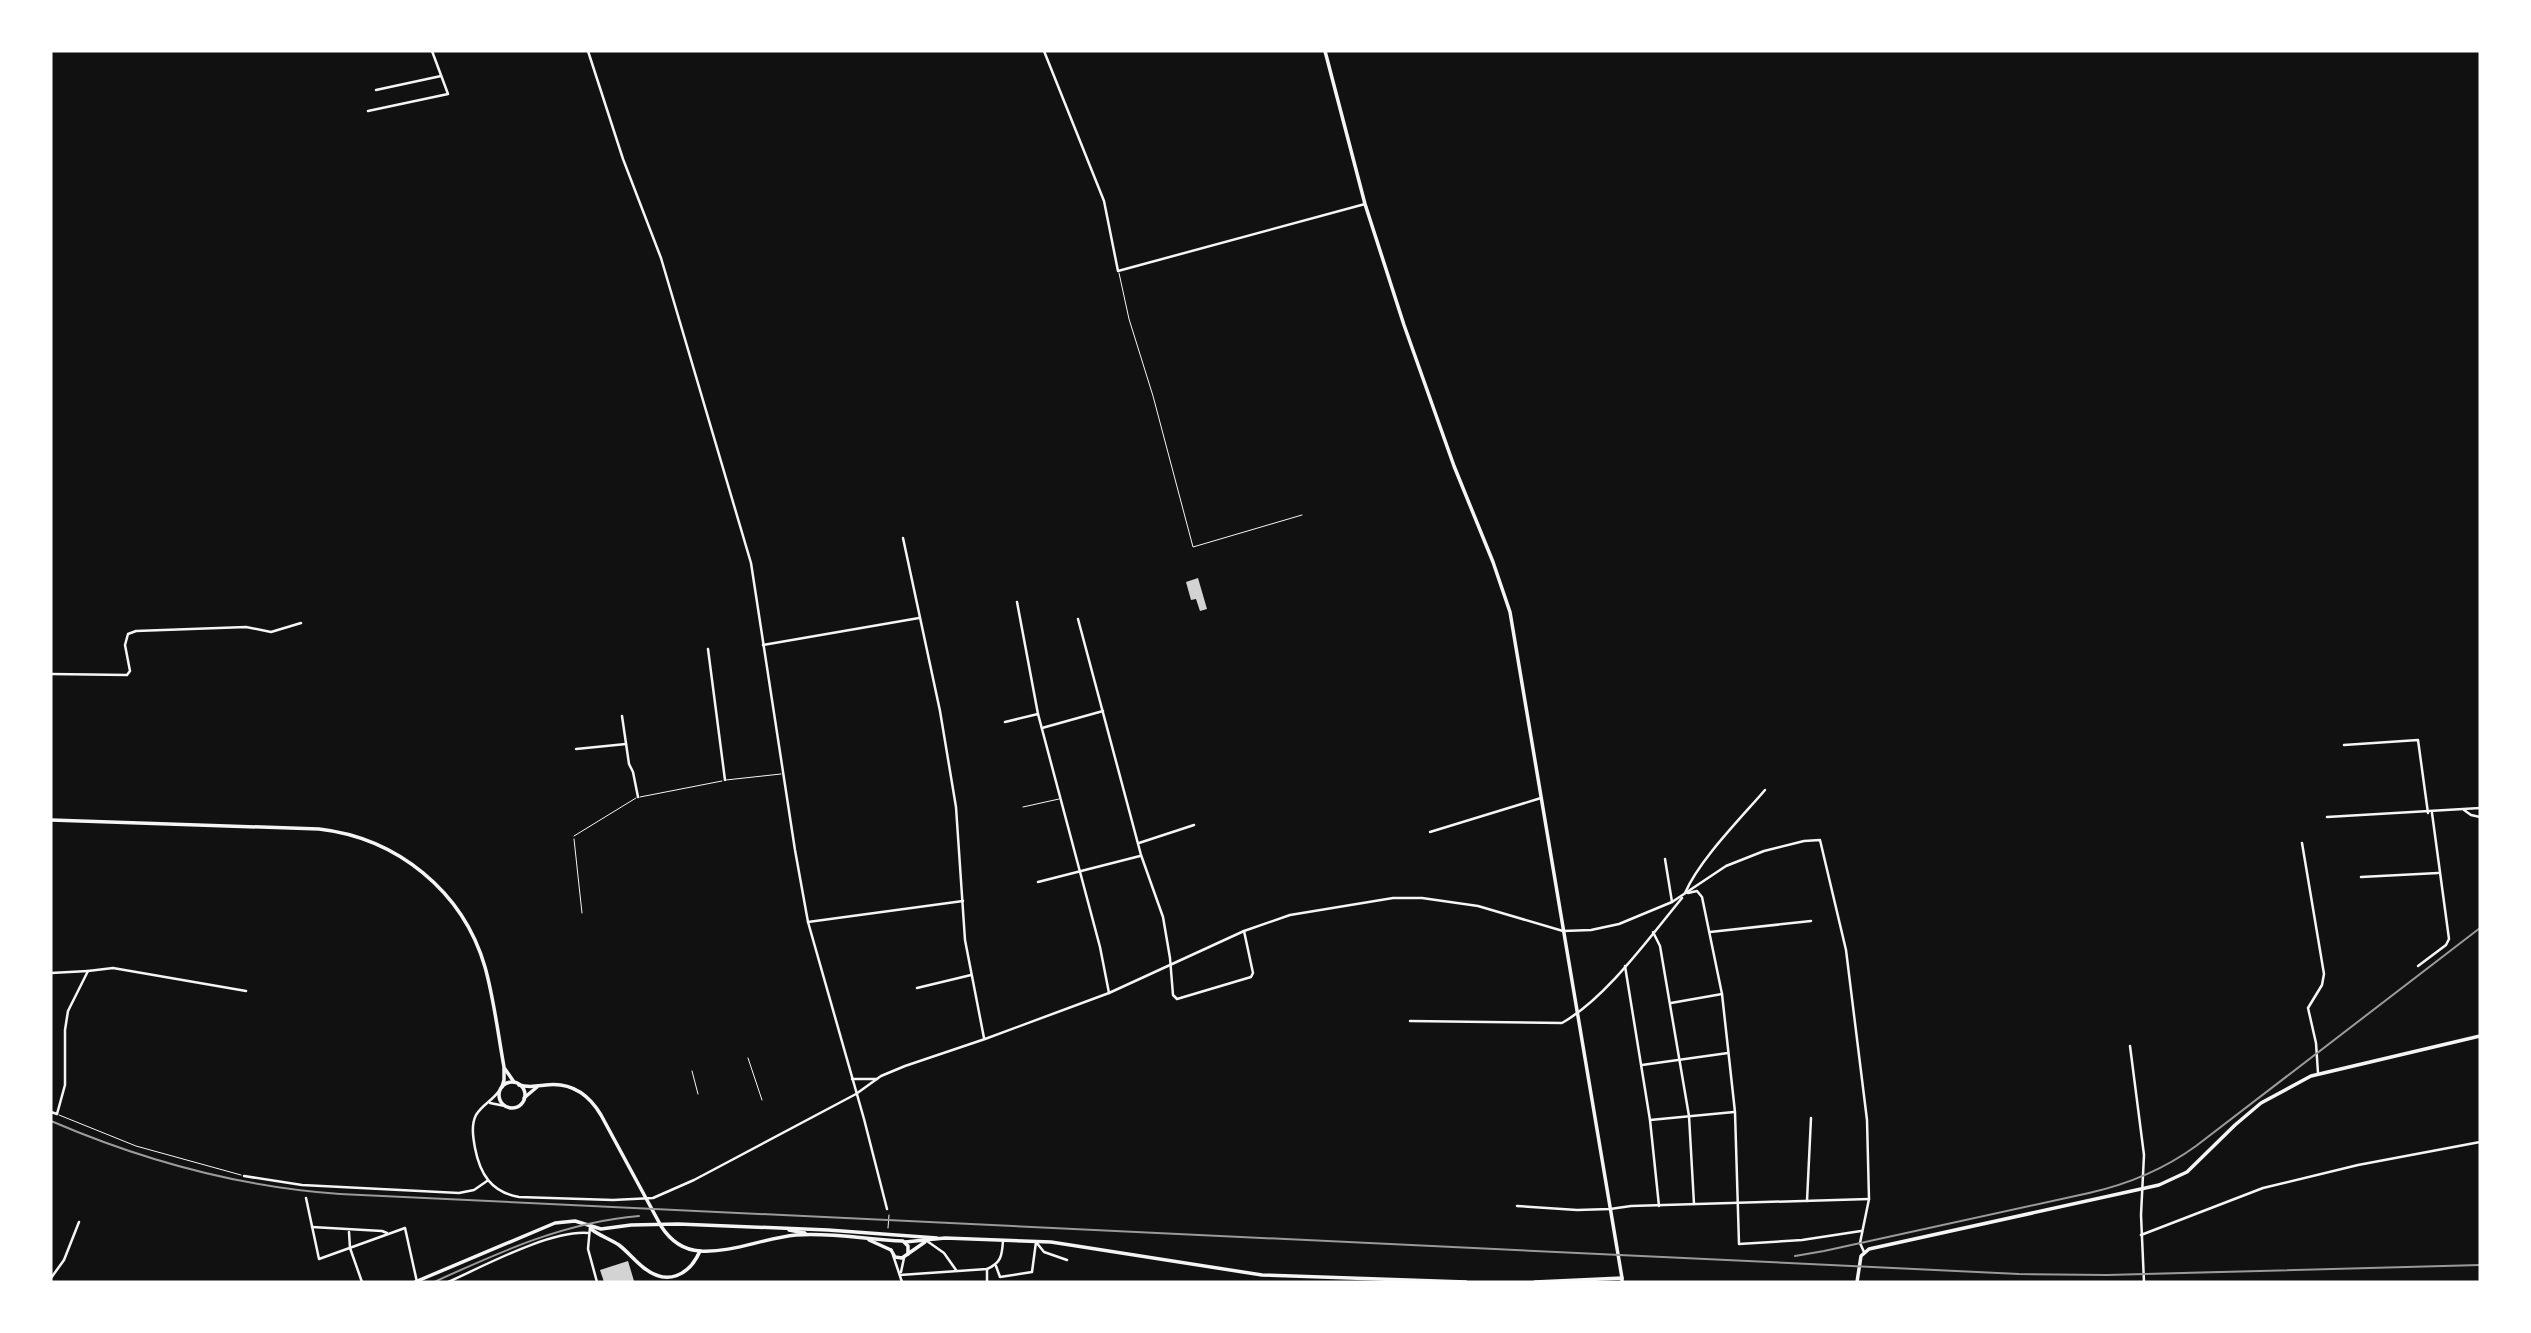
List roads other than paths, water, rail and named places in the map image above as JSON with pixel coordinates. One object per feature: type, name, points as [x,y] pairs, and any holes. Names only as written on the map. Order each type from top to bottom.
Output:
[{"type":"main road","points":[[1325,51],[1366,204],[1454,466],[1510,612],[1622,1280],[1535,1282]]},
{"type":"main road","points":[[51,820],[319,829],[358,837],[390,850],[418,868],[442,890],[456,907],[473,936],[488,978],[504,1067],[500,1101],[505,1106],[516,1107],[538,1086]]},
{"type":"main road","points":[[1857,1282],[1864,1252],[1874,1247],[2159,1185],[2187,1172],[2255,1108],[2279,1092],[2318,1073],[2480,1036]]},
{"type":"main road","points":[[504,1067],[524,1092],[524,1098]]},
{"type":"main road","points":[[501,1089],[508,1083],[563,1086],[573,1088],[587,1097],[601,1115],[663,1231],[680,1245],[700,1251],[811,1234]]},
{"type":"main road","points":[[416,1282],[555,1223],[575,1221],[590,1227],[621,1246],[646,1270],[661,1277],[674,1277],[686,1272],[700,1251]]},
{"type":"main road","points":[[590,1227],[605,1229],[631,1225],[678,1224],[1068,1244],[1262,1275],[1466,1282]]},
{"type":"main road","points":[[781,1229],[905,1242],[945,1238]]},
{"type":"main road","points":[[864,1238],[900,1258],[927,1241]]},
{"type":"main road","points":[[892,1253],[896,1241]]},
{"type":"main road","points":[[905,1242],[908,1246],[907,1254]]},
{"type":"street","points":[[368,111],[448,94],[432,51]]},
{"type":"street","points":[[588,51],[623,159],[661,258],[751,563],[808,922],[888,1211]]},
{"type":"street","points":[[1045,51],[1104,201],[1118,271],[1366,204]]},
{"type":"street","points":[[376,90],[441,76]]},
{"type":"street","points":[[903,538],[940,711],[956,807],[965,940],[985,1039]]},
{"type":"street","points":[[1017,602],[1038,714],[1081,872],[1109,993]]},
{"type":"street","points":[[763,645],[920,618]]},
{"type":"street","points":[[1078,619],[1141,855],[1163,917],[1173,995],[1177,999],[1249,978],[1253,973],[1244,931]]},
{"type":"street","points":[[51,674],[127,675],[130,671],[125,645],[128,634],[136,631],[249,627],[271,632],[301,623]]},
{"type":"street","points":[[708,649],[724,780]]},
{"type":"street","points":[[1042,728],[1103,711]]},
{"type":"street","points":[[1005,722],[1038,714]]},
{"type":"street","points":[[622,716],[638,797]]},
{"type":"street","points":[[2344,745],[2418,740],[2449,942],[2418,966]]},
{"type":"street","points":[[576,749],[626,744]]},
{"type":"street","points":[[1410,1021],[1562,1023],[1577,1014],[1625,966],[1685,894],[1689,883],[1716,848],[1765,790]]},
{"type":"street","points":[[1430,832],[1541,798]]},
{"type":"street","points":[[2328,817],[2480,808]]},
{"type":"street","points":[[2464,810],[2480,817]]},
{"type":"street","points":[[1139,843],[1194,825]]},
{"type":"street","points":[[501,1089],[477,1115],[472,1131],[478,1165],[487,1181],[503,1193],[519,1197],[613,1200],[653,1198],[694,1180],[905,1066],[1109,993],[1244,931],[1290,915],[1393,898],[1422,898],[1478,906],[1563,930],[1591,930],[1619,924],[1672,902],[1726,866],[1764,851],[1804,841],[1820,840],[1846,950],[1867,1120],[1869,1199],[1862,1231],[1861,1246],[1864,1252]]},
{"type":"street","points":[[2302,843],[2324,974],[2322,985],[2308,1009],[2316,1044],[2318,1073]]},
{"type":"street","points":[[1038,882],[1141,855]]},
{"type":"street","points":[[1665,859],[1672,902]]},
{"type":"street","points":[[2361,877],[2439,873]]},
{"type":"street","points":[[1685,894],[1695,891],[1701,895],[1722,994],[1735,1112],[1739,1244],[1802,1240],[1862,1231]]},
{"type":"street","points":[[808,922],[963,901]]},
{"type":"street","points":[[1710,932],[1811,921]]},
{"type":"street","points":[[1653,932],[1658,939],[1681,1059],[1689,1116],[1694,1204]]},
{"type":"street","points":[[1625,966],[1650,1120],[1658,1206]]},
{"type":"street","points":[[51,972],[113,968],[246,991]]},
{"type":"street","points":[[51,1112],[57,1114],[65,1085],[65,1030],[68,1012],[88,971]]},
{"type":"street","points":[[917,988],[971,975]]},
{"type":"street","points":[[1671,1003],[1722,994]]},
{"type":"street","points":[[2130,1045],[2143,1142],[2141,1235],[2144,1282]]},
{"type":"street","points":[[1642,1065],[1728,1053]]},
{"type":"street","points":[[852,1079],[877,1079]]},
{"type":"street","points":[[487,1104],[495,1102],[505,1106]]},
{"type":"street","points":[[1650,1120],[1735,1112]]},
{"type":"street","points":[[1807,1201],[1811,1118]]},
{"type":"street","points":[[2141,1235],[2263,1188],[2358,1165],[2480,1142]]},
{"type":"street","points":[[244,1176],[302,1185],[459,1193],[474,1190],[487,1181]]},
{"type":"street","points":[[306,1198],[319,1259],[405,1228],[416,1282]]},
{"type":"street","points":[[1517,1206],[1610,1209],[1631,1206],[1869,1199]]},
{"type":"street","points":[[51,1278],[64,1260],[79,1222]]},
{"type":"street","points":[[312,1227],[387,1233]]},
{"type":"street","points":[[590,1227],[588,1249],[597,1282]]},
{"type":"street","points":[[349,1231],[350,1248],[362,1282]]},
{"type":"street","points":[[448,1282],[544,1242],[588,1233]]},
{"type":"street","points":[[900,1275],[987,1269],[1001,1259],[1003,1240]]},
{"type":"street","points":[[927,1241],[944,1253],[957,1270]]},
{"type":"street","points":[[995,1265],[1000,1277],[1032,1272],[1036,1242]]},
{"type":"street","points":[[1036,1242],[1044,1252],[1067,1260]]},
{"type":"street","points":[[892,1253],[902,1282]]},
{"type":"street","points":[[900,1275],[907,1254]]},
{"type":"street","points":[[987,1269],[987,1282]]},
{"type":"lane","points":[[1118,271],[1193,547],[1302,515]]},
{"type":"lane","points":[[574,836],[638,797],[724,780],[783,774]]},
{"type":"lane","points":[[1023,807],[1061,799]]},
{"type":"lane","points":[[57,1114],[136,1146],[244,1176]]},
{"type":"railway","points":[[1795,1256],[2089,1193],[2132,1181],[2158,1169],[2184,1155],[2480,928]]},
{"type":"railway","points":[[51,1121],[121,1148],[192,1170],[265,1185],[340,1194],[2019,1274],[2107,1275],[2480,1265]]},
{"type":"railway","points":[[434,1282],[534,1240],[585,1225],[639,1216]]}]
